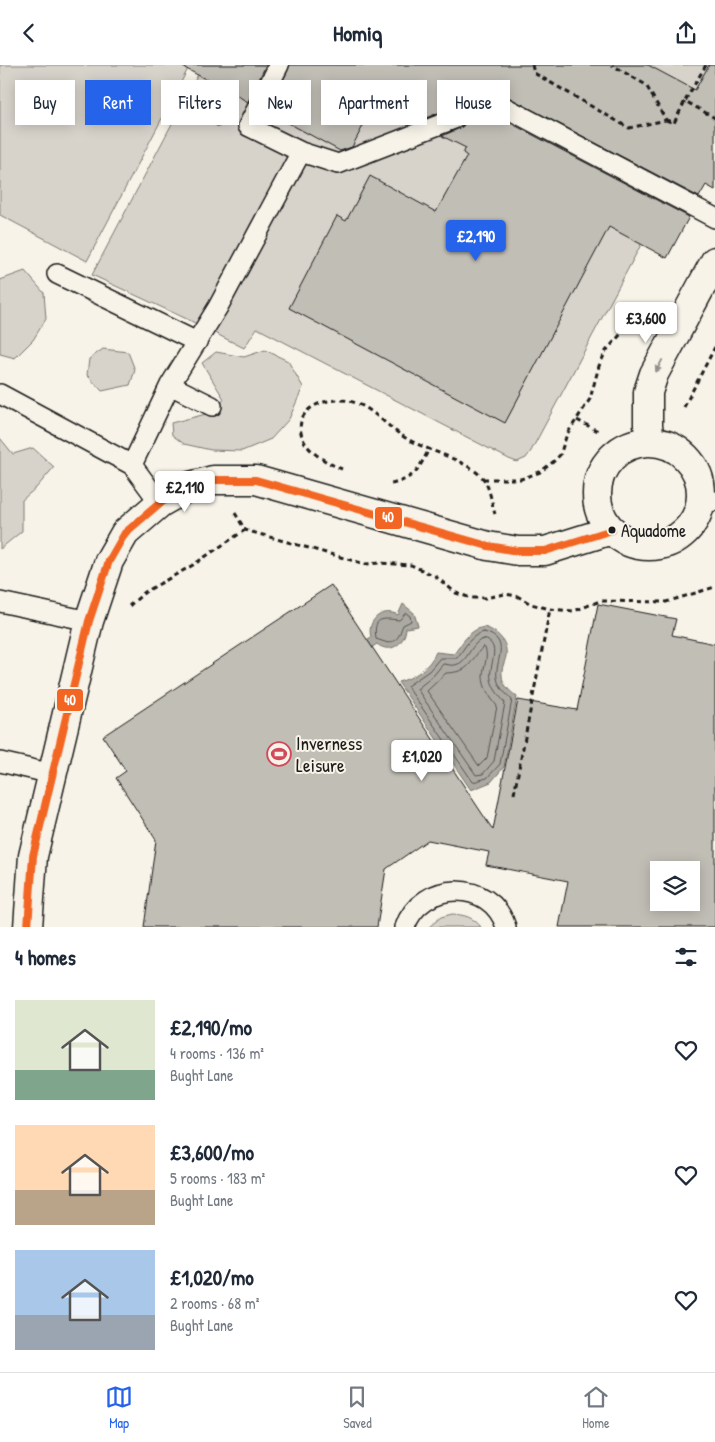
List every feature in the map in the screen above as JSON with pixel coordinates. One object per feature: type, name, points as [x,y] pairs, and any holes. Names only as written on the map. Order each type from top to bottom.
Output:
[{"type":"street","points":[[650,442],[648,393],[654,374],[715,261]]},
{"type":"street","points":[[642,442],[650,442],[659,442],[674,448],[687,458],[696,471],[708,502],[685,531],[672,541],[657,545],[640,546],[625,540],[612,531],[602,517],[597,501],[597,485],[603,469],[613,456],[627,447],[642,442]]},
{"type":"street","points":[[28,927],[33,856],[89,621],[110,561],[125,533],[160,503],[190,486],[213,480],[256,481],[488,546],[518,551],[545,551],[612,531]]},
{"type":"lane","points":[[279,65],[248,126],[300,152],[338,164],[454,119],[478,93],[715,219]]},
{"type":"lane","points":[[132,465],[170,385],[218,307],[300,152]]},
{"type":"lane","points":[[58,274],[197,342]]},
{"type":"lane","points":[[170,385],[212,406]]},
{"type":"lane","points":[[0,394],[132,465],[160,503]]},
{"type":"lane","points":[[0,602],[89,621]]},
{"type":"lane","points":[[0,762],[53,774]]},
{"type":"lane","points":[[405,927],[414,909],[428,898],[444,891],[462,891],[479,896],[494,906],[506,927]]},
{"type":"path","points":[[532,65],[534,73],[629,128],[666,120],[674,123],[706,65]]},
{"type":"path","points":[[612,65],[646,85],[666,120]]},
{"type":"path","points":[[685,101],[715,118]]},
{"type":"path","points":[[483,479],[521,479],[540,472],[560,455],[567,434],[590,399],[599,366],[606,351],[626,328],[638,320],[646,318],[654,320]]},
{"type":"path","points":[[684,407],[715,347]]},
{"type":"path","points":[[346,470],[316,455],[303,440],[300,426],[304,414],[317,404],[333,400],[350,401],[372,412],[403,437],[456,461],[478,474],[483,479],[496,518]]},
{"type":"path","points":[[577,419],[598,431]]},
{"type":"path","points":[[385,484],[404,481],[413,474],[421,465],[429,449]]},
{"type":"path","points":[[213,480],[246,530],[365,564],[411,565],[435,576],[456,593],[471,598],[485,598],[504,594],[517,596],[531,604],[550,609],[574,611],[600,601],[666,602],[715,587]]},
{"type":"path","points":[[127,607],[145,592],[192,565],[246,530]]},
{"type":"path","points":[[514,794],[550,609]]},
{"type":"shaded area","points":[[0,65],[190,65],[182,80],[161,80],[161,120],[87,261],[0,215]]},
{"type":"shaded area","points":[[203,65],[715,65],[668,194],[531,451],[526,458],[517,462],[257,328],[244,348],[92,275],[171,125],[239,125],[239,80],[195,80]]},
{"type":"shaded area","points":[[25,271],[44,293],[46,319],[33,340],[15,358],[0,354],[0,280]]},
{"type":"shaded area","points":[[103,349],[128,352],[135,370],[130,385],[102,391],[87,375],[89,359]]},
{"type":"shaded area","points":[[265,350],[288,361],[303,387],[289,419],[271,439],[242,451],[211,450],[184,444],[172,435],[171,423],[214,412],[224,399],[202,363],[216,352],[244,357]]},
{"type":"shaded area","points":[[0,438],[13,454],[33,448],[54,467],[37,487],[22,500],[22,531],[0,549]]},
{"type":"shaded area","points":[[452,914],[468,917],[481,927],[429,927],[441,917]]},
{"type":"water","points":[[403,604],[414,613],[418,626],[406,628],[400,643],[392,648],[382,647],[377,644],[363,653],[357,646],[371,637],[370,631],[373,620],[387,613],[398,615]]},
{"type":"water","points":[[484,627],[493,631],[503,641],[506,656],[502,670],[502,679],[517,697],[504,767],[491,782],[471,790],[398,682],[410,678],[420,671],[429,663],[436,652],[454,654],[470,634]]},
{"type":"building","points":[[179,65],[266,65],[259,80],[249,80],[248,102],[239,97],[239,80],[207,80]]},
{"type":"building","points":[[290,65],[648,65],[695,90],[709,65],[715,65],[715,190],[706,185],[699,197],[510,98],[510,80],[437,80],[437,113],[427,118],[427,80],[321,80],[321,125],[363,125],[352,147],[340,151],[292,125],[311,125],[311,80],[283,80]]},
{"type":"building","points":[[510,123],[689,217],[667,258],[609,227],[505,423],[289,308],[337,216],[346,221],[370,176],[436,212],[467,156],[463,153],[466,148],[442,136],[464,125],[510,125]]},
{"type":"building","name":"Inverness Leisure","points":[[331,585],[493,830],[518,700],[577,710],[598,604],[676,619],[672,635],[715,644],[715,927],[559,927],[568,881],[486,865],[489,852],[428,840],[386,869],[377,927],[144,927],[156,840],[116,778],[126,771],[103,736]]},
{"type":"transit line","name":"40","points":[[28,927],[33,856],[89,621],[109,561],[125,533],[160,503],[190,486],[213,480],[256,480],[488,546],[518,551],[545,551],[612,530]]},
{"type":"place","name":"Aquadome","points":[[612,530]]},
{"type":"place","name":"Inverness Leisure","points":[[279,754]]}]
